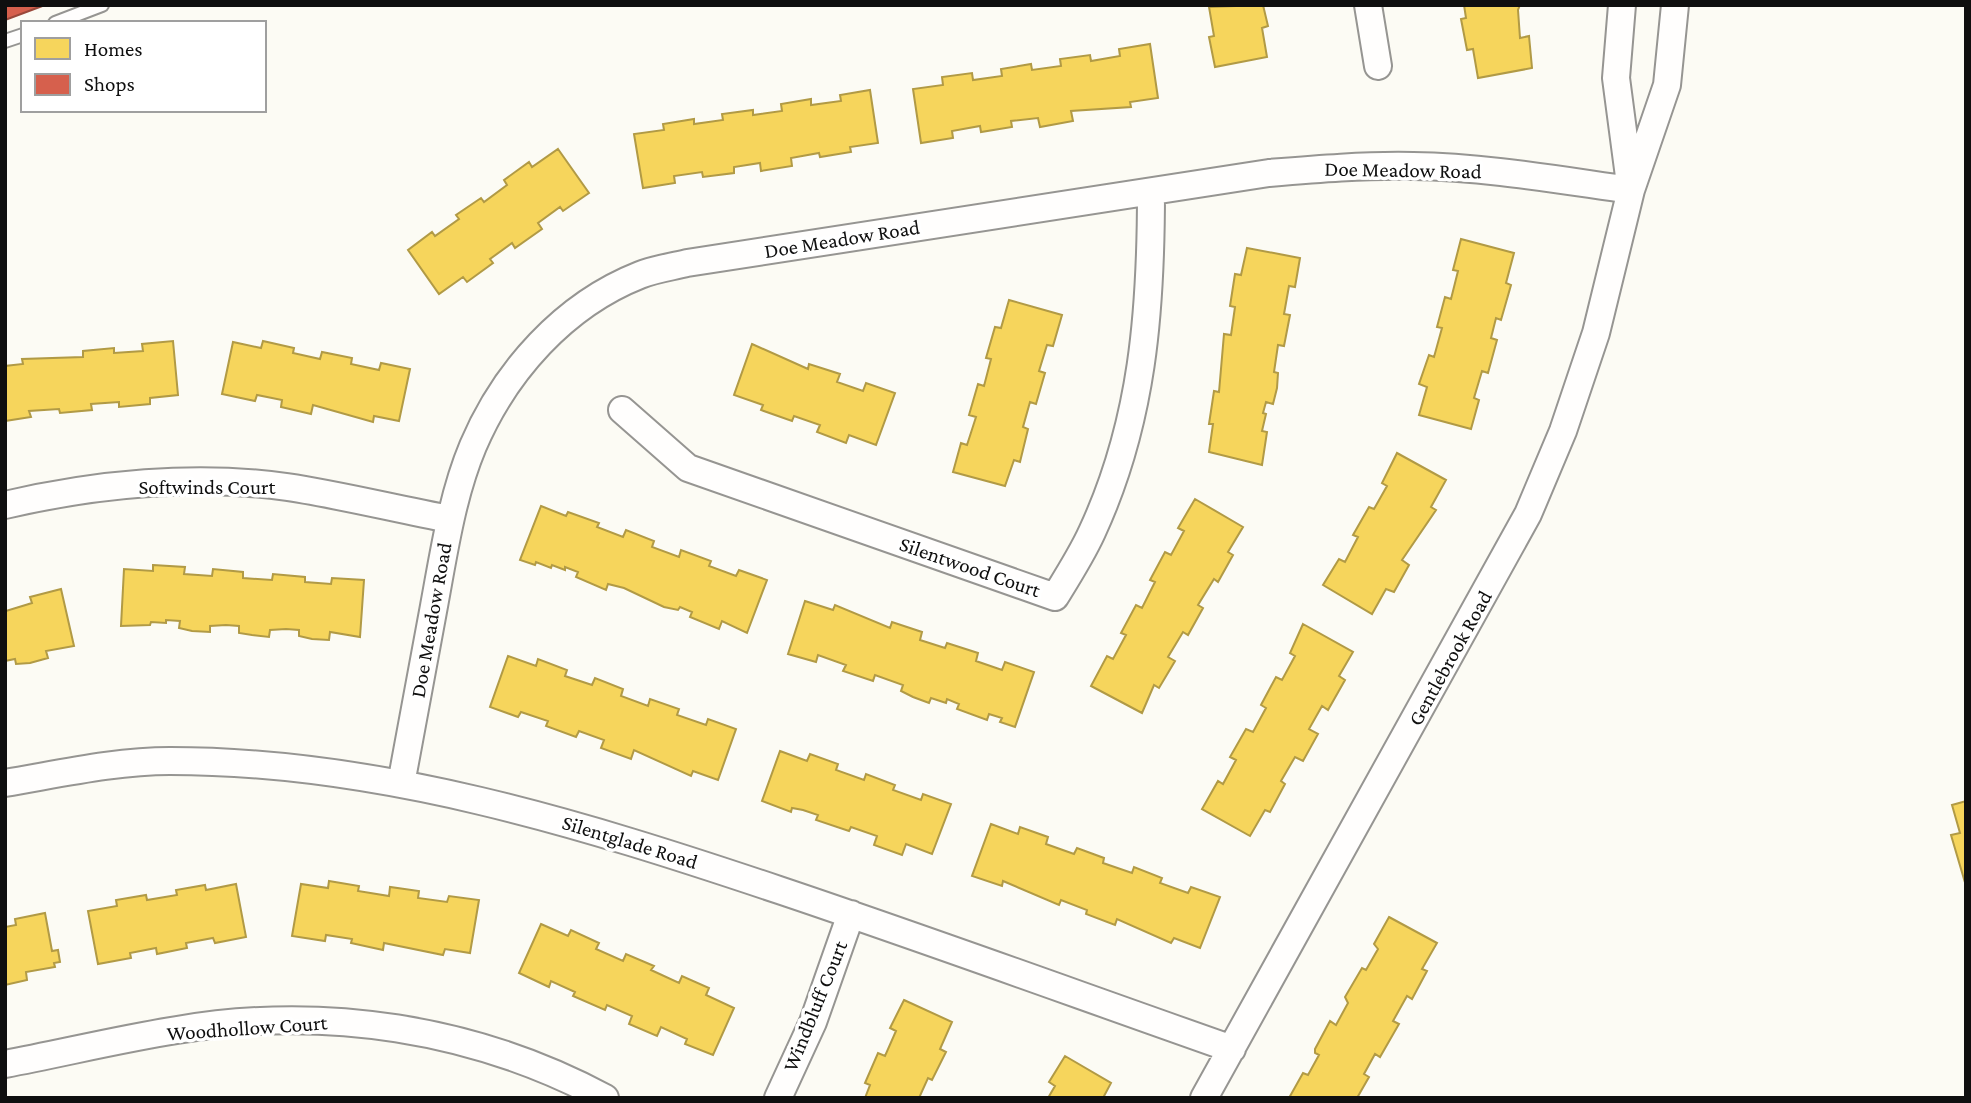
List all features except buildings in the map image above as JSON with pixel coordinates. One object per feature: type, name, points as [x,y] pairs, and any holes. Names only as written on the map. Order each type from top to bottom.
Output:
[{"type":"street","points":[[1368,5],[1378,66]]},
{"type":"street","name":"Gentlebrook Road","points":[[1622,5],[1616,78],[1631,190]]},
{"type":"street","name":"Gentlebrook Road","points":[[1204,1098],[1528,514],[1563,431],[1596,333],[1631,190],[1667,85],[1675,5]]},
{"type":"street","name":"Doe Meadow Road","points":[[401,784],[450,519],[473,446],[506,386],[535,348],[566,319],[605,291],[642,274],[687,263],[1269,173],[1337,167],[1414,166],[1503,172],[1631,190]]},
{"type":"street","name":"Silentwood Court","points":[[622,410],[688,468],[1055,597],[1091,533],[1116,474],[1131,419],[1147,333],[1150,192]]},
{"type":"street","name":"Softwinds Court","points":[[5,505],[54,493],[209,482],[286,487],[450,519]]},
{"type":"street","name":"Silentglade Road","points":[[5,783],[166,761],[264,763],[401,784],[513,807],[621,837],[851,914],[1232,1049]]},
{"type":"street","name":"Windbluff Court","points":[[778,1098],[813,1022],[851,914]]},
{"type":"street","name":"Woodhollow Court","points":[[5,1064],[180,1029],[315,1020],[421,1031],[471,1044],[521,1060],[605,1098]]},
{"type":"lane","points":[[60,21],[102,5]]}]
